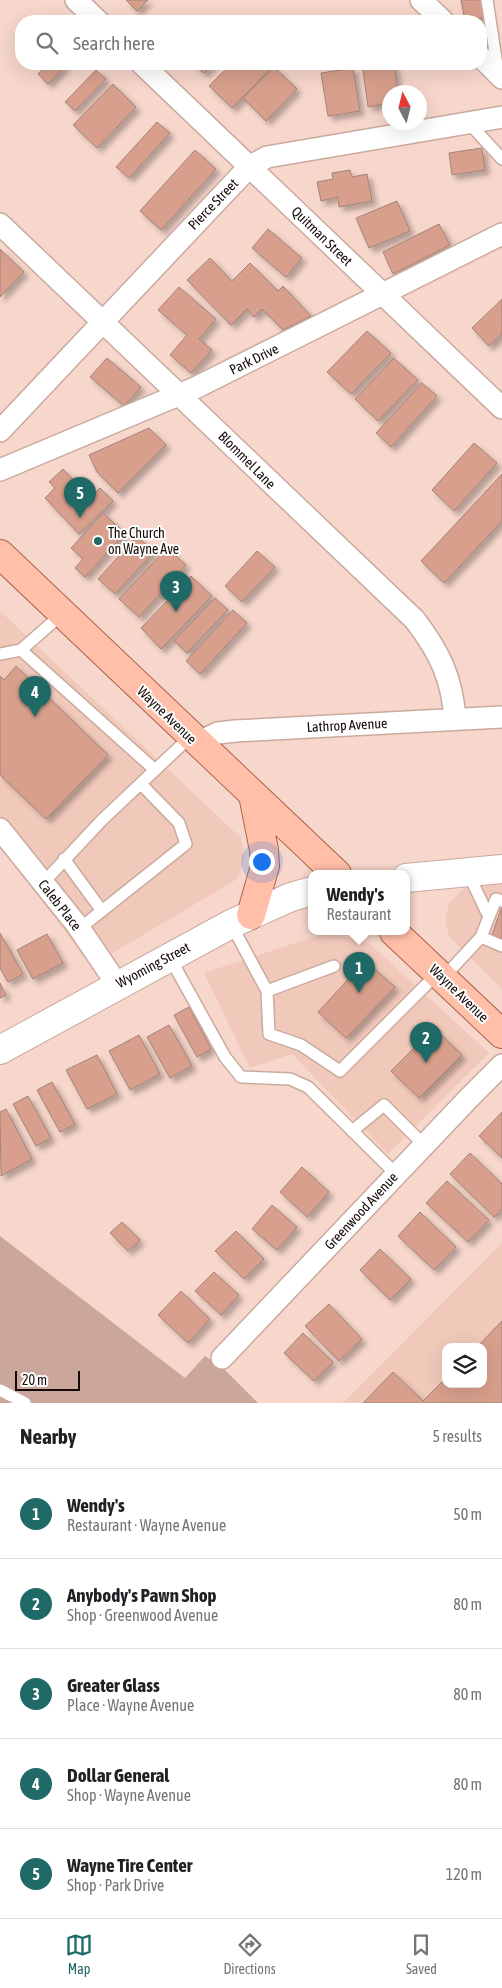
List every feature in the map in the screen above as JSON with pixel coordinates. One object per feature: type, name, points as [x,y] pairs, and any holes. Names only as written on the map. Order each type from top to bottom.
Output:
[{"type":"main road","name":"Wayne Avenue","points":[[0,554],[252,796],[333,870]]},
{"type":"main road","points":[[241,919],[265,866],[264,850],[252,796]]},
{"type":"main road","name":"Wayne Avenue","points":[[397,935],[502,1034]]},
{"type":"street","points":[[76,0],[92,15]]},
{"type":"street","points":[[421,0],[437,15]]},
{"type":"street","points":[[487,63],[500,76]]},
{"type":"street","name":"Quitman Street","points":[[148,70],[502,408]]},
{"type":"street","name":"Pierce Street","points":[[0,431],[249,167],[267,156],[502,116]]},
{"type":"street","name":"Blommel Lane","points":[[0,224],[415,620],[434,646],[446,670],[454,699],[456,719]]},
{"type":"street","name":"Park Drive","points":[[0,470],[180,394],[502,234]]},
{"type":"street","name":"Lathrop Avenue","points":[[198,744],[218,733],[235,730],[502,717]]},
{"type":"street","name":"Caleb Place","points":[[0,829],[79,929],[117,984]]},
{"type":"street","points":[[410,878],[502,870]]},
{"type":"street","name":"Wyoming Street","points":[[0,1050],[168,956],[241,919],[308,892]]},
{"type":"street","name":"Greenwood Avenue","points":[[222,1358],[424,1144],[502,1065]]},
{"type":"lane","points":[[487,0],[500,76]]},
{"type":"lane","points":[[468,122],[502,159]]},
{"type":"lane","points":[[0,654],[22,650],[62,614]]},
{"type":"lane","points":[[22,650],[156,770]]},
{"type":"lane","points":[[43,883],[64,859],[156,770],[198,744]]},
{"type":"lane","points":[[79,929],[186,844],[179,823],[141,784]]},
{"type":"lane","points":[[64,859],[102,911]]},
{"type":"lane","points":[[468,872],[489,917]]},
{"type":"lane","points":[[241,919],[267,991],[270,1034],[301,1045],[340,1072],[481,937],[496,899],[502,901]]},
{"type":"lane","points":[[481,937],[502,946]]},
{"type":"lane","points":[[168,956],[225,1058],[242,1077],[290,1079],[308,1087],[396,1174]]},
{"type":"lane","points":[[267,991],[334,966]]},
{"type":"lane","points":[[352,1131],[384,1105],[424,1144]]},
{"type":"lane","points":[[0,1390],[25,1403]]},
{"type":"shaded area","points":[[0,611],[241,838],[245,858],[237,879],[91,966],[0,846]]},
{"type":"shaded area","points":[[502,881],[502,989],[449,936],[445,920],[449,903],[464,888],[488,882]]},
{"type":"shaded area","points":[[320,935],[338,935],[370,944],[489,1053],[388,1154],[292,1054],[250,1068],[204,973]]},
{"type":"shaded area","points":[[0,1236],[185,1378],[205,1356],[225,1370],[258,1403],[0,1403]]},
{"type":"shaded area","points":[[502,1243],[502,1403],[343,1403]]},
{"type":"building","points":[[126,0],[148,0],[137,11]]},
{"type":"building","points":[[461,0],[484,0],[487,15],[464,15]]},
{"type":"building","points":[[42,70],[61,70],[48,84],[38,74]]},
{"type":"building","points":[[96,70],[106,79],[75,111],[65,102]]},
{"type":"building","points":[[225,70],[269,70],[232,108],[209,86]]},
{"type":"building","points":[[271,70],[277,70],[297,89],[266,121],[243,98]]},
{"type":"building","points":[[353,70],[360,111],[328,116],[321,73]]},
{"type":"building","points":[[363,70],[395,70],[397,85],[382,85],[382,104],[368,107]]},
{"type":"building","points":[[113,84],[136,107],[97,148],[73,125]]},
{"type":"building","points":[[157,122],[170,133],[129,178],[116,167]]},
{"type":"building","points":[[482,148],[485,170],[452,175],[449,153]]},
{"type":"building","points":[[195,150],[216,169],[161,230],[140,211]]},
{"type":"building","points":[[350,170],[352,177],[367,174],[372,201],[339,207],[338,197],[321,201],[317,182],[333,179],[332,173]]},
{"type":"building","points":[[397,201],[410,231],[369,248],[356,218]]},
{"type":"building","points":[[439,224],[450,245],[393,274],[383,252]]},
{"type":"building","points":[[268,229],[302,258],[286,277],[252,248]]},
{"type":"building","points":[[0,249],[24,272],[0,297]]},
{"type":"building","points":[[210,258],[232,281],[250,263],[278,291],[283,286],[311,316],[283,330],[262,309],[254,317],[247,309],[231,325],[187,280]]},
{"type":"building","points":[[179,287],[216,319],[199,339],[212,350],[191,373],[170,355],[187,335],[158,310]]},
{"type":"building","points":[[502,299],[502,334],[489,346],[472,328]]},
{"type":"building","points":[[367,331],[391,353],[351,394],[327,372]]},
{"type":"building","points":[[107,358],[141,387],[124,406],[90,377]]},
{"type":"building","points":[[394,358],[418,380],[378,421],[355,399]]},
{"type":"building","points":[[422,383],[437,396],[391,447],[376,433]]},
{"type":"building","points":[[149,428],[166,445],[118,493],[97,472],[89,455]]},
{"type":"building","points":[[474,443],[497,463],[454,511],[432,490]]},
{"type":"building","points":[[63,469],[90,498],[100,488],[113,501],[79,534],[45,498],[55,488],[49,482]]},
{"type":"building","points":[[502,474],[502,521],[444,583],[421,561]]},
{"type":"building","name":"The Church on Wayne Ave","points":[[103,513],[125,533],[85,577],[75,568],[83,559],[71,548]]},
{"type":"building","points":[[137,536],[154,552],[115,594],[98,579]]},
{"type":"building","points":[[167,548],[186,565],[139,617],[119,599]]},
{"type":"building","points":[[257,551],[275,567],[242,602],[225,586]]},
{"type":"building","points":[[191,576],[212,596],[161,649],[141,628]]},
{"type":"building","points":[[215,598],[228,610],[187,653],[174,641]]},
{"type":"building","points":[[233,610],[247,623],[200,674],[186,661]]},
{"type":"building","points":[[16,666],[108,755],[46,819],[0,775],[0,676],[4,680]]},
{"type":"building","points":[[502,906],[502,939],[492,935]]},
{"type":"building","points":[[0,933],[23,974],[8,982],[0,968]]},
{"type":"building","points":[[47,934],[63,963],[33,979],[17,950]]},
{"type":"building","points":[[365,961],[395,987],[346,1038],[318,1012]]},
{"type":"building","points":[[0,983],[6,995],[0,998]]},
{"type":"building","points":[[189,1007],[211,1049],[197,1057],[174,1015]]},
{"type":"building","points":[[169,1025],[192,1066],[170,1078],[147,1037]]},
{"type":"building","points":[[434,1028],[462,1055],[419,1098],[391,1071]]},
{"type":"building","points":[[139,1035],[160,1074],[130,1090],[109,1051]]},
{"type":"building","points":[[97,1055],[117,1094],[87,1109],[66,1070]]},
{"type":"building","points":[[52,1082],[75,1124],[60,1132],[37,1090]]},
{"type":"building","points":[[28,1096],[51,1138],[36,1146],[13,1104]]},
{"type":"building","points":[[6,1109],[32,1159],[1,1176],[0,1112]]},
{"type":"building","points":[[502,1112],[502,1158],[479,1136]]},
{"type":"building","points":[[470,1153],[502,1184],[502,1209],[494,1217],[450,1174]]},
{"type":"building","points":[[302,1167],[329,1192],[307,1217],[280,1192]]},
{"type":"building","points":[[447,1181],[489,1220],[468,1242],[426,1203]]},
{"type":"building","points":[[272,1205],[297,1227],[277,1250],[252,1229]]},
{"type":"building","points":[[420,1212],[456,1247],[434,1270],[398,1236]]},
{"type":"building","points":[[122,1222],[140,1240],[128,1251],[110,1233]]},
{"type":"building","points":[[236,1231],[264,1259],[244,1279],[215,1251]]},
{"type":"building","points":[[380,1249],[411,1279],[390,1300],[360,1270]]},
{"type":"building","points":[[214,1272],[239,1295],[221,1315],[195,1291]]},
{"type":"building","points":[[181,1291],[210,1319],[188,1343],[158,1315]]},
{"type":"building","points":[[329,1304],[362,1339],[339,1361],[305,1326]]},
{"type":"building","points":[[502,1321],[502,1403],[363,1403],[393,1372],[423,1401],[442,1382],[442,1388],[487,1388],[487,1343],[481,1343]]},
{"type":"building","points":[[303,1333],[333,1362],[314,1381],[284,1353]]},
{"type":"place","name":"Wayne Tire Center","points":[[80,518]]},
{"type":"place","name":"The Church on Wayne Ave","points":[[98,541]]},
{"type":"place","name":"Greater Glass","points":[[176,612]]},
{"type":"place","name":"Dollar General","points":[[35,717]]},
{"type":"place","name":"Wendy's","points":[[359,993]]},
{"type":"place","name":"Anybody's Pawn Shop","points":[[426,1063]]}]
